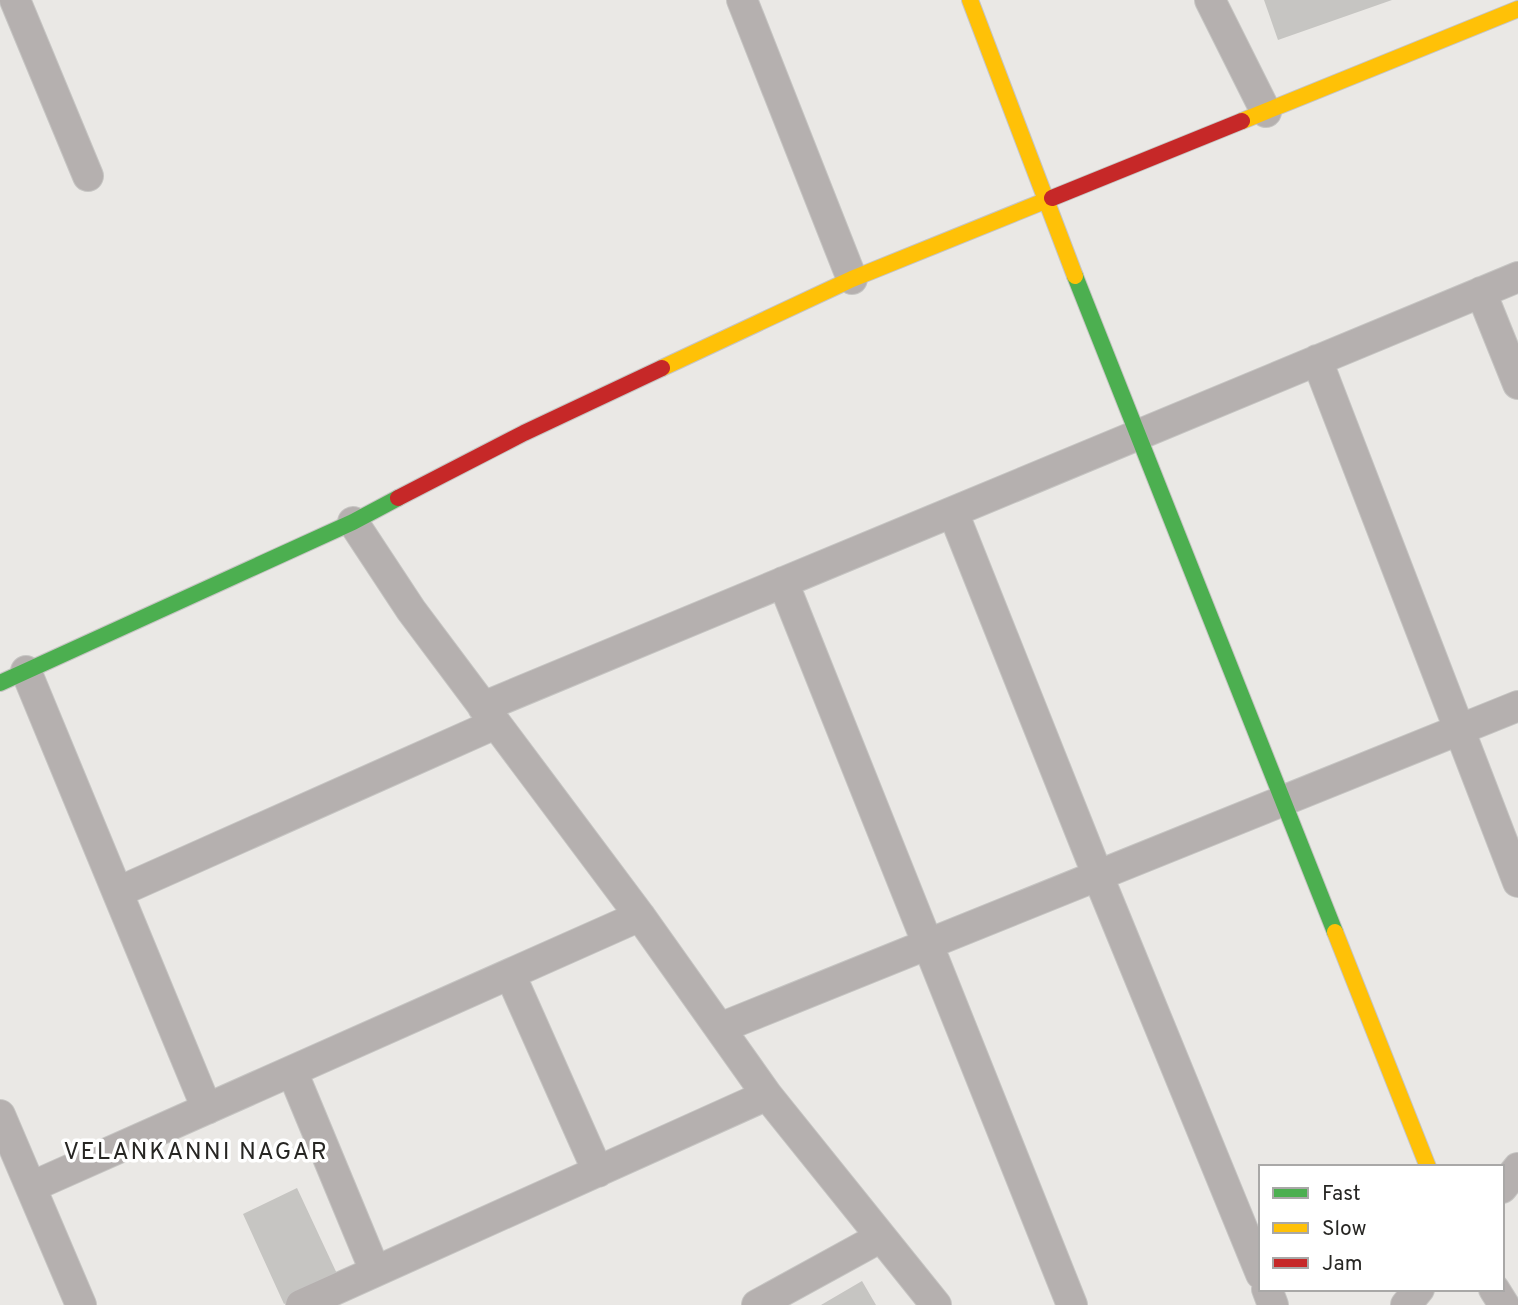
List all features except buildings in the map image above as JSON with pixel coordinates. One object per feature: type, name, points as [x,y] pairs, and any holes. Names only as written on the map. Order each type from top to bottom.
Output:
[{"type":"main road","points":[[970,0],[1045,200],[1427,1165]]},
{"type":"main road","points":[[13,677],[353,522],[524,433],[852,279],[1518,9]]},
{"type":"street","points":[[15,0],[88,176]]},
{"type":"street","points":[[742,0],[852,279]]},
{"type":"street","points":[[1210,0],[1266,112]]},
{"type":"street","points":[[118,892],[489,715],[783,582],[1518,277]]},
{"type":"street","points":[[1481,292],[1518,384]]},
{"type":"street","points":[[1317,360],[1518,882]]},
{"type":"street","points":[[953,512],[1259,1269]]},
{"type":"street","points":[[353,522],[411,610],[640,916],[767,1096],[936,1305]]},
{"type":"street","points":[[783,582],[1072,1305]]},
{"type":"street","points":[[13,677],[118,892],[207,1109]]},
{"type":"street","points":[[720,1028],[1518,706]]},
{"type":"street","points":[[31,1187],[640,916]]},
{"type":"street","points":[[510,974],[598,1171]]},
{"type":"street","points":[[292,1071],[375,1271]]},
{"type":"street","points":[[301,1305],[767,1096]]},
{"type":"street","points":[[0,1115],[82,1305]]},
{"type":"street","points":[[1504,1186],[1518,1168]]},
{"type":"street","points":[[757,1305],[881,1237]]},
{"type":"street","points":[[1406,1305],[1417,1291]]},
{"type":"traffic: fast","points":[[1075,276],[1335,932]]},
{"type":"traffic: fast","points":[[0,683],[353,522],[398,498]]},
{"type":"traffic: slow","points":[[970,0],[1075,276]]},
{"type":"traffic: slow","points":[[1242,121],[1518,9]]},
{"type":"traffic: slow","points":[[662,368],[852,279],[1052,198]]},
{"type":"traffic: slow","points":[[1335,932],[1427,1165]]},
{"type":"traffic: jam","points":[[1052,198],[1242,121]]},
{"type":"traffic: jam","points":[[398,498],[524,433],[662,368]]},
{"type":"district","name":"VELANKANNI NAGAR","points":[[196,1153]]}]
